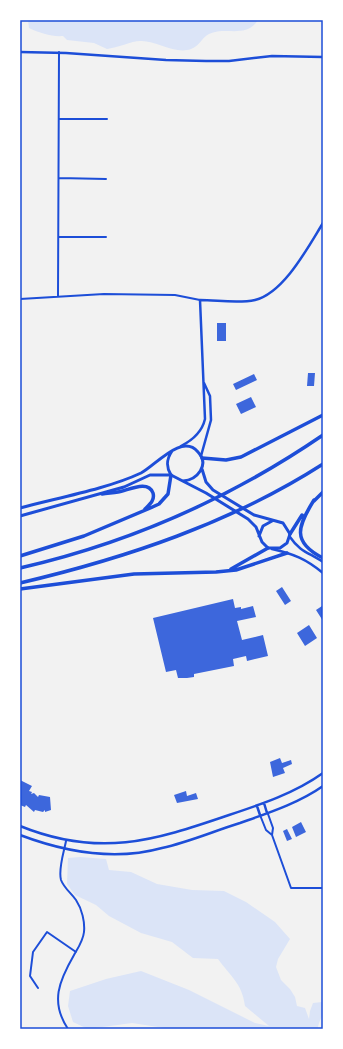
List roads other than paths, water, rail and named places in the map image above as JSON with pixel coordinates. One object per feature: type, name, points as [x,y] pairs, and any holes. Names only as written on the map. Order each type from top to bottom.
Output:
[{"type":"highway","points":[[201,457],[226,460],[241,457],[323,415]]},
{"type":"highway","points":[[20,568],[102,544],[203,505],[236,489],[323,435]]},
{"type":"highway","points":[[20,583],[113,560],[223,517],[254,502],[323,464]]},
{"type":"highway","points":[[20,556],[84,536],[159,504],[168,494],[171,475]]},
{"type":"highway","points":[[102,494],[138,487],[148,487],[151,489],[153,497],[150,505],[145,510]]},
{"type":"highway","points":[[290,536],[314,500],[323,492]]},
{"type":"highway","points":[[314,500],[301,523],[300,533],[305,546],[323,558]]},
{"type":"highway","points":[[230,570],[270,549]]},
{"type":"highway","points":[[20,589],[134,574],[216,572],[230,570],[287,553]]},
{"type":"main road","points":[[20,52],[59,52],[155,60],[206,61],[229,61],[272,56],[323,57]]},
{"type":"main road","points":[[20,508],[131,477],[190,441],[204,424],[204,383],[201,359],[200,300],[255,300],[267,294],[280,285],[323,223]]},
{"type":"main road","points":[[201,457],[211,420],[210,396],[204,383]]},
{"type":"main road","points":[[181,446],[193,448],[201,457],[203,465],[202,469],[206,482],[213,490],[254,515],[283,523],[296,546],[323,562]]},
{"type":"main road","points":[[171,475],[167,467],[167,460],[172,451]]},
{"type":"main road","points":[[183,482],[198,476],[202,469]]},
{"type":"main road","points":[[20,516],[124,487],[150,474],[171,475],[206,493],[248,519],[256,527],[262,542],[270,549],[287,553],[310,562],[323,573]]},
{"type":"main road","points":[[259,536],[263,526],[274,520]]},
{"type":"main road","points":[[270,549],[284,546],[290,536]]},
{"type":"main road","points":[[20,826],[66,841],[115,844],[137,842],[178,832],[257,806],[290,792],[323,773]]},
{"type":"main road","points":[[20,835],[64,849],[90,853],[117,854],[161,849],[268,813],[295,802],[323,786]]},
{"type":"main road","points":[[264,803],[268,813]]},
{"type":"main road","points":[[257,806],[260,815]]},
{"type":"street","points":[[58,296],[59,52]]},
{"type":"street","points":[[59,119],[107,119]]},
{"type":"street","points":[[59,178],[106,179]]},
{"type":"street","points":[[58,237],[106,237]]},
{"type":"street","points":[[20,299],[104,294],[175,295],[200,300]]},
{"type":"street","points":[[268,813],[273,828],[272,836]]},
{"type":"street","points":[[260,815],[266,830],[272,836],[291,888],[323,888]]},
{"type":"street","points":[[66,841],[61,869],[61,880],[76,901],[83,916],[84,932],[81,942],[63,975],[59,988],[58,1004],[61,1019],[68,1029]]},
{"type":"street","points":[[38,988],[30,976],[33,952],[47,932],[76,952]]}]
